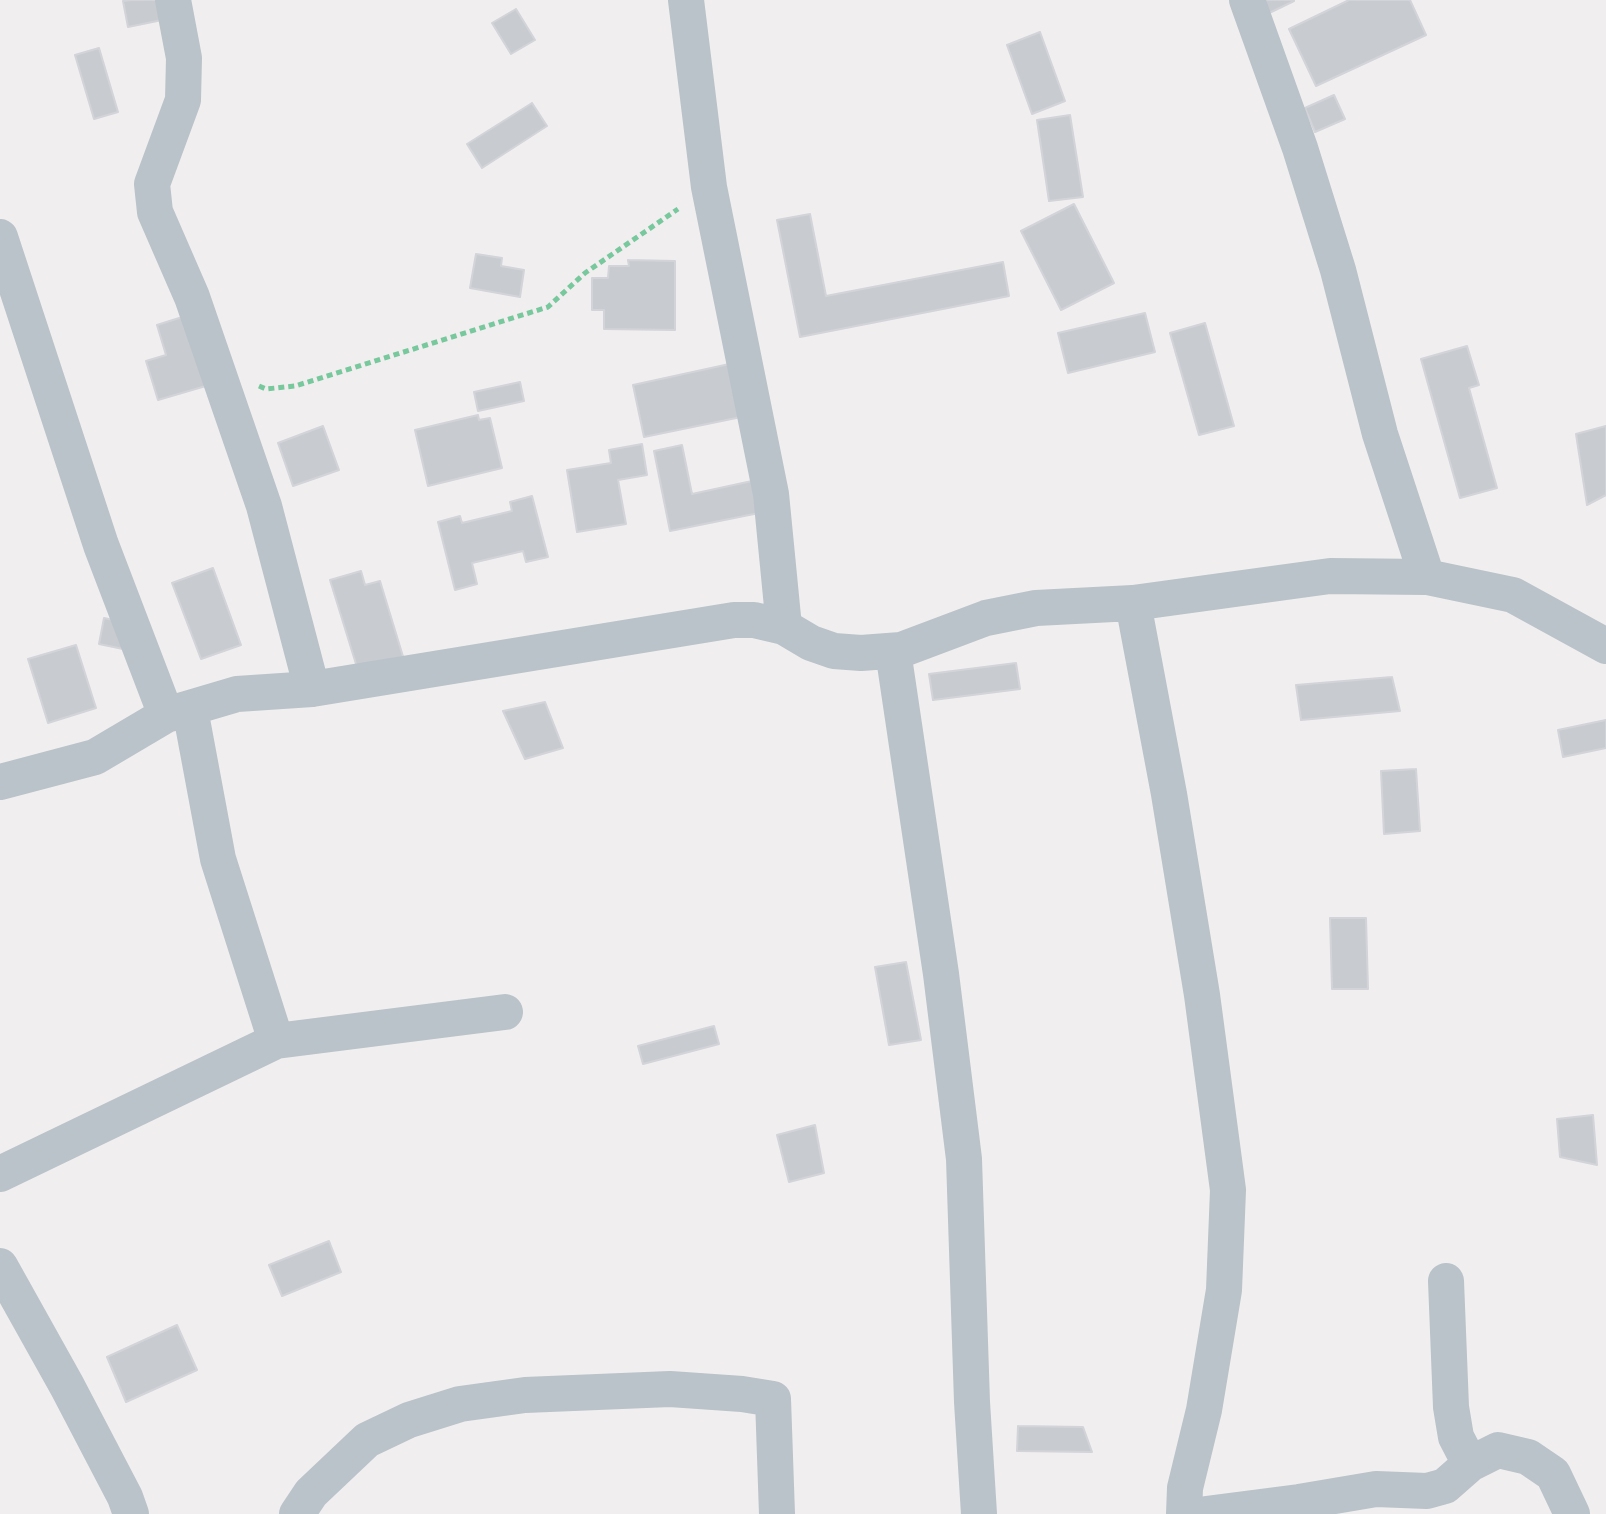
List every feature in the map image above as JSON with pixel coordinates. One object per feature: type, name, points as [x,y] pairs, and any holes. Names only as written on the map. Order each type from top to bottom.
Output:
[{"type":"street","points":[[173,0],[184,58],[183,100],[152,184],[155,212],[192,297],[264,506],[312,689]]},
{"type":"street","points":[[686,0],[709,187],[771,494],[784,627]]},
{"type":"street","points":[[1247,0],[1300,148],[1334,257],[1380,434],[1427,577]]},
{"type":"street","points":[[0,237],[101,545],[178,712],[218,859],[276,1041]]},
{"type":"street","points":[[0,782],[95,757],[178,712],[237,694],[312,689],[734,620],[754,620],[784,627],[811,643],[834,651],[861,653],[893,651],[986,618],[1036,608],[1133,603],[1330,576],[1427,577],[1513,595],[1606,646]]},
{"type":"street","points":[[1133,603],[1191,925],[1228,1190],[1224,1290],[1204,1410],[1185,1488],[1184,1514]]},
{"type":"street","points":[[893,651],[941,974],[964,1159],[979,1514]]},
{"type":"street","points":[[0,1174],[276,1041],[505,1012]]},
{"type":"street","points":[[0,1266],[67,1386],[131,1514]]},
{"type":"street","points":[[1446,1281],[1451,1407],[1456,1437],[1453,1488]]},
{"type":"street","points":[[297,1514],[311,1493],[367,1440],[409,1420],[460,1404],[525,1395],[670,1389],[773,1399],[777,1514]]},
{"type":"street","points":[[1206,1514],[1376,1489],[1409,1492],[1453,1488],[1498,1450],[1528,1457],[1553,1474],[1572,1514]]},
{"type":"path","points":[[215,366],[266,389],[295,386],[526,316],[548,307],[585,273],[709,187]]},
{"type":"building","points":[[163,0],[167,19],[128,27],[123,1]]},
{"type":"building","points":[[1255,0],[1294,0],[1294,1],[1263,16]]},
{"type":"building","points":[[1349,0],[1410,0],[1426,35],[1316,86],[1289,29]]},
{"type":"building","points":[[516,9],[535,40],[511,54],[492,23]]},
{"type":"building","points":[[1040,32],[1065,101],[1032,114],[1007,45]]},
{"type":"building","points":[[99,48],[118,112],[94,119],[75,55]]},
{"type":"building","points":[[1334,95],[1345,119],[1315,132],[1305,108]]},
{"type":"building","points":[[532,103],[547,126],[482,168],[467,144]]},
{"type":"building","points":[[1070,115],[1083,197],[1049,201],[1037,120]]},
{"type":"building","points":[[1074,204],[1114,283],[1061,310],[1021,231]]},
{"type":"building","points":[[810,214],[826,296],[1003,262],[1009,296],[800,337],[777,220]]},
{"type":"building","points":[[476,254],[502,258],[501,266],[524,270],[520,297],[470,288]]},
{"type":"building","points":[[628,260],[675,261],[675,330],[604,329],[604,310],[592,310],[592,278],[608,278],[609,266],[629,266]]},
{"type":"building","points":[[195,313],[216,383],[158,400],[146,361],[166,355],[157,325]]},
{"type":"building","points":[[1145,313],[1155,352],[1068,373],[1058,333]]},
{"type":"building","points":[[1205,323],[1234,426],[1199,435],[1170,333]]},
{"type":"building","points":[[1467,346],[1479,385],[1469,388],[1497,488],[1460,498],[1421,359]]},
{"type":"building","points":[[734,363],[746,416],[644,437],[633,385]]},
{"type":"building","points":[[520,382],[524,401],[478,411],[474,392]]},
{"type":"building","points":[[478,415],[479,420],[490,418],[502,468],[428,486],[415,430]]},
{"type":"building","points":[[323,426],[339,470],[293,486],[278,443]]},
{"type":"building","points":[[1606,426],[1606,495],[1587,505],[1576,434]]},
{"type":"building","points":[[642,444],[647,475],[618,480],[626,524],[577,532],[567,470],[611,463],[609,450]]},
{"type":"building","points":[[682,445],[692,494],[752,481],[759,513],[670,531],[654,451]]},
{"type":"building","points":[[532,496],[548,557],[526,562],[523,551],[472,563],[477,584],[455,590],[438,522],[460,516],[462,523],[512,511],[510,502]]},
{"type":"building","points":[[213,568],[241,645],[201,659],[172,583]]},
{"type":"building","points":[[361,571],[365,585],[380,581],[405,663],[360,677],[330,580]]},
{"type":"building","points":[[104,618],[127,623],[123,649],[99,644]]},
{"type":"building","points":[[76,645],[96,708],[48,723],[28,659]]},
{"type":"building","points":[[1016,663],[1020,689],[933,700],[929,674]]},
{"type":"building","points":[[1392,677],[1400,711],[1301,720],[1296,685]]},
{"type":"building","points":[[545,702],[563,748],[525,759],[503,711]]},
{"type":"building","points":[[1606,720],[1606,748],[1563,757],[1558,730]]},
{"type":"building","points":[[1416,769],[1420,831],[1384,834],[1381,771]]},
{"type":"building","points":[[1330,918],[1366,918],[1368,989],[1332,989]]},
{"type":"building","points":[[906,962],[921,1040],[889,1045],[875,967]]},
{"type":"building","points":[[714,1026],[719,1044],[643,1064],[638,1046]]},
{"type":"building","points":[[1593,1115],[1597,1165],[1560,1157],[1557,1119]]},
{"type":"building","points":[[815,1125],[824,1173],[789,1182],[777,1135]]},
{"type":"building","points":[[329,1241],[341,1272],[282,1296],[269,1265]]},
{"type":"building","points":[[177,1325],[197,1370],[126,1402],[107,1357]]},
{"type":"building","points":[[1018,1426],[1083,1427],[1092,1452],[1017,1451]]}]
